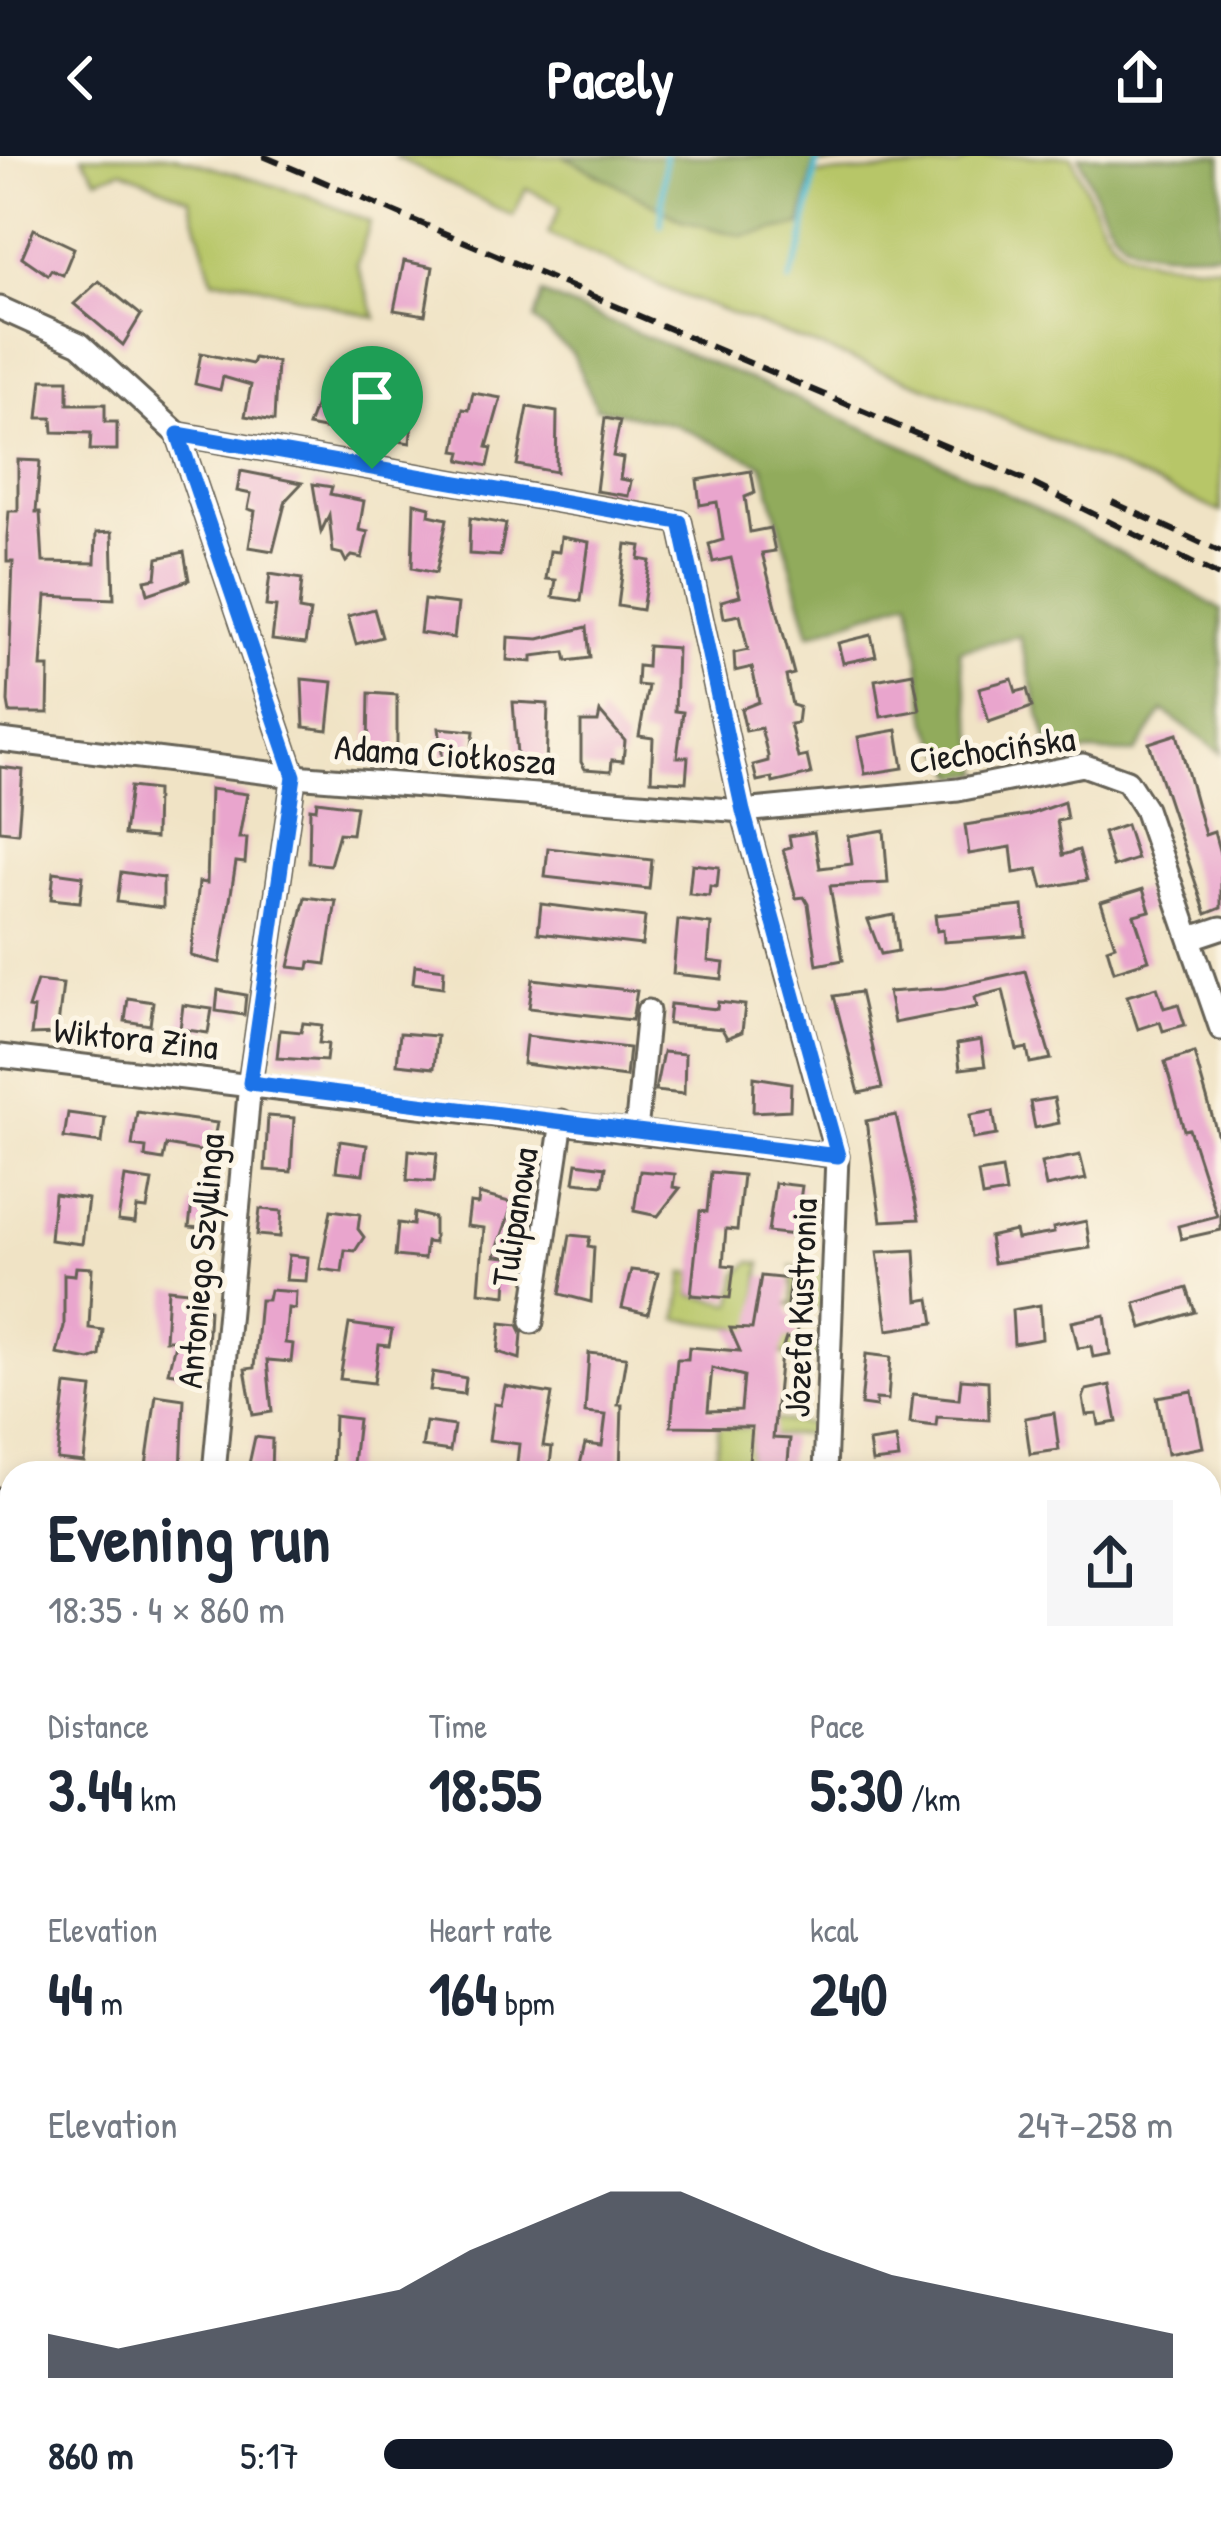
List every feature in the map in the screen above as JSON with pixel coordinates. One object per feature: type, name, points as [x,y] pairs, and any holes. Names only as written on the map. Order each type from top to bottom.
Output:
[{"type":"street","name":"Antoniego Szyllinga","points":[[0,308],[80,344],[178,434],[294,776],[250,1083],[215,1461]]},
{"type":"street","name":"Józefa Kustronia","points":[[178,434],[680,522],[743,811],[838,1156],[826,1461]]},
{"type":"street","name":"Adama Ciołkosza","points":[[0,740],[294,776],[743,811]]},
{"type":"street","name":"Ciechocińska","points":[[743,811],[958,790],[1069,766],[1114,772],[1137,794],[1221,1029]]},
{"type":"street","points":[[1191,938],[1221,928]]},
{"type":"street","points":[[636,1132],[649,1011]]},
{"type":"street","name":"Wiktora Zina","points":[[0,1057],[838,1156]]},
{"type":"street","name":"Tulipanowa","points":[[532,1322],[562,1121]]},
{"type":"green space","points":[[82,156],[174,156],[309,196],[370,222],[357,265],[376,318],[242,281],[213,280],[189,199],[122,170],[97,179]]},
{"type":"green space","points":[[393,156],[564,156],[801,225],[811,175],[957,166],[976,156],[1072,156],[1098,216],[1120,247],[1156,260],[1221,265],[1221,512],[945,394],[678,294],[548,234],[561,206],[526,188],[513,216]]},
{"type":"green space","points":[[564,156],[963,156],[814,164],[801,225],[742,236],[684,221]]},
{"type":"green space","points":[[1079,156],[1221,156],[1221,252],[1159,252],[1125,242],[1103,212]]},
{"type":"green space","points":[[542,294],[973,477],[1221,610],[1221,753],[1163,711],[1135,753],[1089,752],[1052,759],[1019,636],[959,650],[982,773],[958,776],[928,723],[910,599],[810,634],[763,465],[673,424],[596,408],[573,354],[534,320]]},
{"type":"green space","points":[[751,1262],[761,1263],[755,1334],[822,1340],[821,1359],[738,1349],[740,1328],[678,1319],[684,1273],[694,1273],[691,1295],[733,1304],[738,1274]]},
{"type":"green space","points":[[790,1266],[823,1271],[822,1309],[787,1304],[793,1302],[792,1279],[798,1271]]},
{"type":"green space","points":[[778,1420],[815,1425],[814,1434],[752,1436],[749,1461],[715,1461],[719,1425],[742,1428]]},
{"type":"building","points":[[34,229],[74,248],[63,275],[51,270],[48,275],[22,257]]},
{"type":"building","points":[[404,261],[433,267],[425,315],[394,310]]},
{"type":"building","points":[[99,281],[141,315],[123,345],[74,304]]},
{"type":"building","points":[[201,353],[252,364],[254,358],[277,362],[274,421],[245,416],[251,385],[223,377],[220,390],[195,384]]},
{"type":"building","points":[[329,369],[356,376],[345,433],[308,426]]},
{"type":"building","points":[[42,380],[68,380],[68,404],[105,404],[105,422],[117,422],[117,450],[90,450],[91,433],[53,432],[52,418],[38,418]]},
{"type":"building","points":[[390,380],[416,384],[410,443],[381,438]]},
{"type":"building","points":[[473,393],[501,398],[487,447],[492,448],[488,466],[460,460],[462,452],[455,451],[463,409],[469,410]]},
{"type":"building","points":[[528,407],[557,412],[556,472],[517,465]]},
{"type":"building","points":[[605,418],[620,421],[613,456],[623,458],[620,479],[631,481],[628,496],[596,491]]},
{"type":"building","points":[[18,460],[40,461],[36,512],[40,512],[43,562],[95,563],[96,533],[112,532],[114,599],[46,596],[41,667],[49,667],[48,713],[10,713],[8,702],[13,562],[7,562],[7,537],[9,511],[18,511]]},
{"type":"building","points":[[241,471],[302,483],[286,500],[273,551],[249,547],[255,511],[248,509],[251,494],[237,491]]},
{"type":"building","points":[[751,471],[755,493],[745,497],[750,532],[770,528],[775,551],[762,553],[794,674],[786,676],[792,705],[799,707],[797,723],[790,724],[798,758],[807,756],[811,774],[773,783],[772,778],[757,781],[753,765],[768,761],[768,756],[761,728],[746,731],[741,709],[759,702],[752,667],[735,671],[734,653],[748,650],[740,615],[724,618],[721,601],[740,596],[731,558],[713,562],[709,544],[723,540],[717,502],[700,505],[697,480]]},
{"type":"building","points":[[313,484],[332,487],[330,494],[364,501],[359,530],[368,532],[362,558],[352,556],[346,562],[342,554],[333,552],[329,515],[321,532]]},
{"type":"building","points":[[414,503],[430,507],[429,515],[447,519],[436,573],[412,568]]},
{"type":"building","points":[[470,518],[506,524],[500,556],[469,554]]},
{"type":"building","points":[[561,537],[589,542],[581,601],[553,597],[556,580],[546,579],[550,551],[559,552]]},
{"type":"building","points":[[626,544],[641,546],[639,559],[650,561],[642,610],[618,606]]},
{"type":"building","points":[[184,552],[189,580],[148,594],[145,580],[156,578],[158,558]]},
{"type":"building","points":[[270,574],[302,579],[299,610],[310,612],[305,644],[272,640],[276,607],[266,606]]},
{"type":"building","points":[[424,600],[458,604],[454,638],[420,633]]},
{"type":"building","points":[[374,609],[382,637],[356,644],[348,616]]},
{"type":"building","points":[[587,627],[590,658],[567,661],[565,652],[532,656],[532,662],[507,660],[508,637],[539,639]]},
{"type":"building","points":[[871,635],[876,656],[843,663],[838,643]]},
{"type":"building","points":[[648,646],[677,648],[675,711],[683,712],[677,757],[688,757],[686,782],[651,780],[653,738],[639,736],[648,686],[637,685],[638,666],[647,667]]},
{"type":"building","points":[[913,673],[920,710],[881,717],[875,680]]},
{"type":"building","points":[[302,679],[333,682],[328,730],[304,727]]},
{"type":"building","points":[[1012,679],[1016,692],[1027,689],[1032,707],[989,722],[979,688]]},
{"type":"building","points":[[369,693],[397,695],[397,751],[368,748]]},
{"type":"building","points":[[513,702],[548,704],[546,769],[518,768]]},
{"type":"building","points":[[600,712],[625,741],[623,761],[612,760],[611,771],[585,769],[581,762],[581,722],[598,722]]},
{"type":"building","points":[[439,728],[474,731],[472,747],[484,748],[483,764],[443,761]]},
{"type":"building","points":[[897,730],[903,768],[865,774],[858,737]]},
{"type":"building","points":[[1177,734],[1205,835],[1214,832],[1221,857],[1221,908],[1206,914],[1149,743]]},
{"type":"building","points":[[0,767],[23,770],[18,833],[0,831]]},
{"type":"building","points":[[130,787],[156,790],[155,838],[124,835]]},
{"type":"building","points":[[210,789],[247,794],[239,838],[247,838],[245,863],[236,862],[220,963],[191,956],[199,882],[207,883]]},
{"type":"building","points":[[317,801],[356,806],[352,834],[339,833],[330,865],[309,863],[310,808],[316,809]]},
{"type":"building","points":[[1064,802],[1067,819],[1057,821],[1063,855],[1079,850],[1087,880],[1043,888],[1038,869],[1014,873],[1011,847],[969,854],[965,825],[1028,815]]},
{"type":"building","points":[[1126,825],[1137,859],[1113,867],[1103,833]]},
{"type":"building","points":[[884,830],[888,883],[830,886],[843,960],[817,965],[808,904],[804,897],[796,898],[783,849],[791,847],[789,836],[814,832],[820,868],[852,864],[848,836]]},
{"type":"building","points":[[548,848],[652,860],[649,889],[545,877]]},
{"type":"building","points":[[692,864],[719,867],[717,887],[710,886],[709,896],[689,894]]},
{"type":"building","points":[[54,872],[83,876],[80,902],[51,899]]},
{"type":"building","points":[[121,872],[163,878],[163,908],[117,902]]},
{"type":"building","points":[[1143,889],[1150,911],[1134,915],[1149,960],[1114,971],[1107,948],[1115,945],[1101,902]]},
{"type":"building","points":[[305,897],[336,901],[326,964],[310,962],[309,969],[289,967]]},
{"type":"building","points":[[541,904],[645,917],[642,945],[538,933]]},
{"type":"building","points":[[1023,906],[1026,936],[944,942],[943,930],[937,931],[935,915]]},
{"type":"building","points":[[894,915],[898,951],[881,954],[868,920]]},
{"type":"building","points":[[678,920],[711,924],[708,961],[724,963],[722,979],[673,974]]},
{"type":"building","points":[[415,965],[444,969],[443,987],[413,983]]},
{"type":"building","points":[[1025,971],[1051,1059],[1030,1063],[1027,1048],[1017,1050],[1003,990],[975,997],[977,1007],[894,1023],[888,992],[946,988]]},
{"type":"building","points":[[533,979],[637,991],[632,1020],[529,1008]]},
{"type":"building","points":[[37,981],[63,984],[57,1034],[31,1035],[34,1009],[28,1008]]},
{"type":"building","points":[[1157,987],[1164,1008],[1178,1004],[1185,1025],[1163,1031],[1160,1022],[1138,1029],[1127,996]]},
{"type":"building","points":[[218,990],[246,995],[244,1015],[216,1011]]},
{"type":"building","points":[[860,992],[882,1088],[859,1093],[834,996]]},
{"type":"building","points":[[128,998],[153,1002],[150,1025],[125,1021]]},
{"type":"building","points":[[718,1002],[745,1005],[742,1032],[727,1038],[722,1029],[668,1024],[670,1004],[717,1009]]},
{"type":"building","points":[[183,1005],[212,1009],[208,1033],[180,1029]]},
{"type":"building","points":[[303,1023],[322,1025],[319,1043],[328,1044],[326,1061],[277,1058],[280,1030],[301,1032]]},
{"type":"building","points":[[400,1033],[437,1036],[434,1068],[397,1064]]},
{"type":"building","points":[[526,1036],[629,1048],[626,1077],[523,1064]]},
{"type":"building","points":[[981,1040],[985,1066],[960,1069],[957,1044]]},
{"type":"building","points":[[663,1052],[685,1054],[684,1094],[655,1091]]},
{"type":"building","points":[[1194,1053],[1221,1147],[1221,1230],[1181,1239],[1178,1226],[1217,1216],[1189,1129],[1184,1130],[1165,1062]]},
{"type":"building","points":[[754,1077],[791,1083],[790,1110],[753,1112]]},
{"type":"building","points":[[1054,1098],[1059,1123],[1035,1128],[1030,1102]]},
{"type":"building","points":[[993,1111],[997,1135],[973,1139],[970,1115]]},
{"type":"building","points":[[137,1112],[217,1123],[211,1153],[166,1145],[163,1160],[145,1157],[146,1148],[132,1146]]},
{"type":"building","points":[[68,1113],[105,1118],[102,1143],[64,1138]]},
{"type":"building","points":[[896,1115],[919,1219],[881,1221],[866,1121]]},
{"type":"building","points":[[268,1116],[294,1118],[291,1172],[265,1170]]},
{"type":"building","points":[[340,1141],[367,1145],[363,1174],[336,1171]]},
{"type":"building","points":[[409,1150],[437,1153],[434,1182],[407,1180]]},
{"type":"building","points":[[1080,1155],[1086,1179],[1046,1187],[1041,1163]]},
{"type":"building","points":[[577,1163],[606,1167],[603,1185],[574,1182]]},
{"type":"building","points":[[1002,1169],[1006,1193],[982,1197],[978,1173]]},
{"type":"building","points":[[640,1171],[675,1174],[673,1187],[680,1188],[658,1216],[634,1211]]},
{"type":"building","points":[[711,1172],[743,1175],[737,1230],[726,1229],[723,1265],[734,1266],[730,1298],[691,1295],[700,1211],[707,1212]]},
{"type":"building","points":[[125,1177],[152,1181],[147,1209],[137,1208],[135,1223],[118,1221]]},
{"type":"building","points":[[775,1183],[802,1186],[795,1235],[768,1232]]},
{"type":"building","points":[[54,1194],[88,1199],[82,1244],[50,1240]]},
{"type":"building","points":[[479,1194],[513,1203],[495,1256],[508,1257],[506,1295],[479,1292],[484,1228],[467,1226],[470,1203],[478,1204]]},
{"type":"building","points":[[192,1203],[213,1205],[211,1229],[189,1227]]},
{"type":"building","points":[[260,1209],[282,1211],[280,1237],[257,1235]]},
{"type":"building","points":[[331,1210],[360,1214],[358,1229],[364,1237],[355,1251],[345,1250],[342,1272],[320,1269]]},
{"type":"building","points":[[414,1213],[434,1218],[434,1243],[426,1242],[424,1259],[395,1256],[398,1223],[413,1225]]},
{"type":"building","points":[[1086,1221],[1090,1248],[993,1263],[989,1237],[1015,1231],[1017,1239],[1054,1233],[1053,1228]]},
{"type":"building","points":[[570,1235],[590,1237],[588,1246],[594,1247],[591,1302],[560,1294]]},
{"type":"building","points":[[915,1250],[918,1301],[930,1299],[934,1323],[888,1330],[877,1252]]},
{"type":"building","points":[[289,1255],[308,1257],[306,1281],[286,1280]]},
{"type":"building","points":[[76,1267],[92,1268],[89,1328],[103,1330],[100,1356],[90,1360],[57,1354],[64,1326],[64,1274],[75,1275]]},
{"type":"building","points":[[631,1270],[658,1273],[648,1314],[622,1308]]},
{"type":"building","points":[[761,1276],[790,1279],[787,1304],[790,1316],[798,1317],[796,1339],[786,1338],[781,1353],[773,1438],[790,1439],[788,1461],[749,1461],[752,1427],[671,1426],[677,1359],[688,1359],[689,1347],[740,1351],[730,1328],[752,1329]],"holes":[[[712,1368],[744,1376],[741,1410],[708,1411]]]},
{"type":"building","points":[[1187,1288],[1195,1312],[1142,1328],[1135,1303]]},
{"type":"building","points":[[168,1289],[198,1292],[196,1308],[209,1309],[207,1347],[189,1345],[186,1375],[168,1372],[176,1340],[165,1340]]},
{"type":"building","points":[[270,1290],[296,1292],[295,1309],[288,1308],[285,1343],[293,1344],[291,1362],[267,1360],[272,1412],[253,1415],[245,1369],[254,1368],[260,1300],[268,1300]]},
{"type":"building","points":[[1040,1305],[1042,1339],[1014,1344],[1012,1310]]},
{"type":"building","points":[[1105,1315],[1110,1354],[1093,1357],[1091,1346],[1078,1348],[1072,1322]]},
{"type":"building","points":[[501,1323],[518,1325],[520,1359],[498,1352]]},
{"type":"building","points":[[349,1324],[392,1330],[389,1346],[379,1345],[374,1383],[340,1379]]},
{"type":"building","points":[[589,1353],[626,1357],[618,1405],[622,1405],[620,1461],[581,1461],[585,1444],[602,1446],[606,1415],[585,1413]]},
{"type":"building","points":[[866,1354],[891,1357],[888,1400],[876,1399],[876,1407],[861,1405]]},
{"type":"building","points":[[433,1372],[466,1378],[464,1394],[430,1390]]},
{"type":"building","points":[[961,1379],[988,1381],[989,1420],[937,1417],[936,1426],[910,1423],[913,1394],[959,1399]]},
{"type":"building","points":[[66,1385],[92,1388],[84,1461],[57,1459]]},
{"type":"building","points":[[1110,1385],[1117,1422],[1099,1425],[1097,1414],[1086,1415],[1083,1398],[1086,1390]]},
{"type":"building","points":[[505,1386],[552,1394],[543,1446],[552,1447],[550,1461],[517,1461],[519,1444],[489,1440],[494,1404],[501,1405]]},
{"type":"building","points":[[1192,1391],[1203,1447],[1167,1454],[1157,1397]]},
{"type":"building","points":[[156,1395],[184,1399],[181,1461],[147,1461]]},
{"type":"building","points":[[1054,1413],[1059,1450],[1030,1454],[1025,1418]]},
{"type":"building","points":[[334,1416],[358,1419],[353,1461],[332,1461]]},
{"type":"building","points":[[426,1422],[454,1426],[450,1451],[422,1447]]},
{"type":"building","points":[[255,1437],[272,1439],[271,1461],[250,1461]]},
{"type":"building","points":[[896,1438],[899,1459],[872,1461],[869,1442]]},
{"type":"waterway","points":[[661,225],[665,156]]},
{"type":"waterway","points":[[789,282],[802,247],[818,156]]},
{"type":"railway","points":[[263,156],[1025,480],[1221,577]]},
{"type":"railway","points":[[1112,502],[1221,552]]},
{"type":"route","points":[[178,434],[372,469],[680,522],[743,811],[838,1156],[250,1083],[294,776],[178,434]]}]
